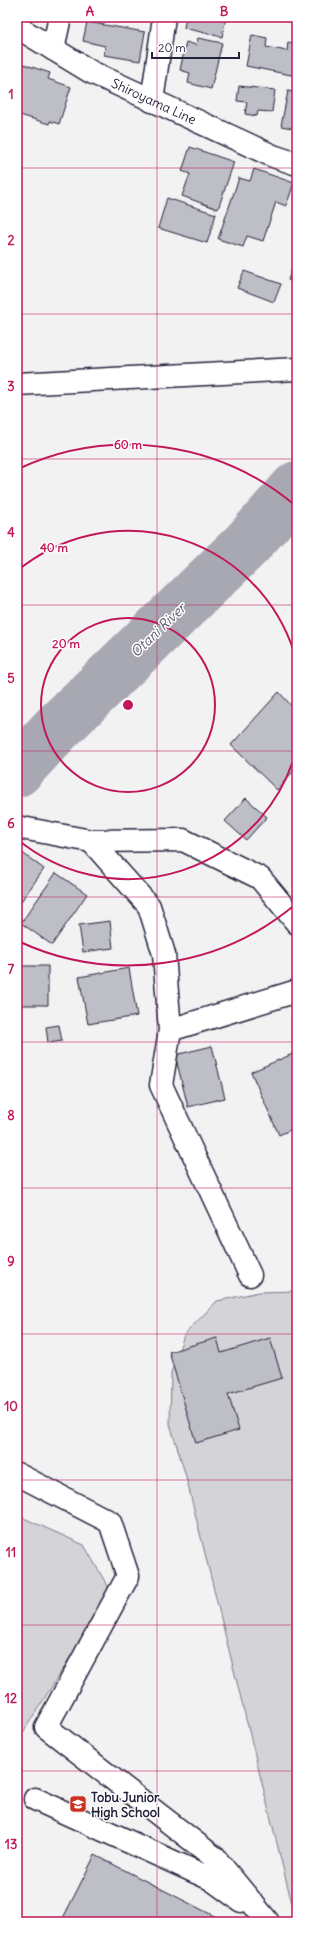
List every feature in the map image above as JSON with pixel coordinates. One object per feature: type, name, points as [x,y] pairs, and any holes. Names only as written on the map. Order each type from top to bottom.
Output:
[{"type":"street","points":[[53,49],[60,17]]},
{"type":"street","points":[[152,101],[164,17]]},
{"type":"street","name":"Shiroyama Line","points":[[17,28],[91,72],[273,156],[297,164]]},
{"type":"street","points":[[17,384],[297,369]]},
{"type":"street","points":[[17,827],[91,841],[183,840],[260,878],[297,923]]},
{"type":"street","points":[[91,841],[149,906],[164,954],[170,1030],[160,1085],[250,1275]]},
{"type":"street","points":[[170,1030],[297,991]]},
{"type":"street","points":[[17,1474],[110,1522],[128,1576],[46,1727],[215,1858],[268,1922]]},
{"type":"street","points":[[35,1799],[211,1879],[268,1922]]},
{"type":"shaded area","points":[[297,1291],[297,1922],[294,1922],[291,1900],[185,1473],[170,1424],[171,1373],[184,1335],[217,1301],[259,1292]]},
{"type":"shaded area","points":[[17,1515],[84,1545],[111,1592],[17,1742]]},
{"type":"building","points":[[186,17],[226,17],[222,37],[184,28]]},
{"type":"building","points":[[87,22],[145,32],[140,61],[104,55],[105,46],[83,41]]},
{"type":"building","points":[[252,35],[267,38],[266,47],[287,51],[288,42],[297,44],[296,76],[246,66]]},
{"type":"building","points":[[198,38],[222,43],[211,89],[188,83],[190,73],[180,70],[186,42],[196,45]]},
{"type":"building","points":[[17,62],[50,73],[48,79],[71,87],[59,124],[50,121],[49,124],[17,114]]},
{"type":"building","points":[[239,86],[275,90],[272,112],[258,111],[257,116],[245,114],[247,102],[237,101]]},
{"type":"building","points":[[288,91],[297,93],[297,129],[281,126]]},
{"type":"building","points":[[190,147],[234,162],[218,209],[182,196],[190,174],[182,171]]},
{"type":"building","points":[[254,169],[294,183],[286,206],[276,202],[263,241],[247,236],[243,247],[218,239],[239,178],[250,181]]},
{"type":"building","points":[[167,198],[216,214],[207,243],[158,228]]},
{"type":"building","points":[[297,255],[297,283],[288,280]]},
{"type":"building","points":[[244,271],[281,284],[274,302],[237,288]]},
{"type":"building","points":[[279,692],[297,712],[297,767],[277,790],[231,745]]},
{"type":"building","points":[[246,798],[267,817],[246,840],[225,821]]},
{"type":"building","points":[[17,849],[44,869],[17,907]]},
{"type":"building","points":[[56,873],[87,894],[52,945],[21,923]]},
{"type":"building","points":[[110,921],[113,948],[83,952],[79,925]]},
{"type":"building","points":[[17,966],[48,966],[48,1005],[17,1005]]},
{"type":"building","points":[[129,968],[137,1016],[88,1024],[79,977]]},
{"type":"building","points":[[59,1025],[62,1041],[48,1043],[46,1027]]},
{"type":"building","points":[[212,1046],[225,1098],[188,1107],[175,1055]]},
{"type":"building","points":[[297,1052],[297,1127],[279,1135],[251,1072]]},
{"type":"building","points":[[217,1338],[221,1353],[270,1338],[282,1378],[228,1394],[239,1430],[196,1443],[169,1352]]},
{"type":"building","points":[[95,1855],[220,1919],[218,1922],[61,1922]]},
{"type":"waterway","name":"Otani River","points":[[17,771],[56,729],[247,544],[297,487]]},
{"type":"place","name":"Tobu Junior High School","points":[[78,1804]]}]
